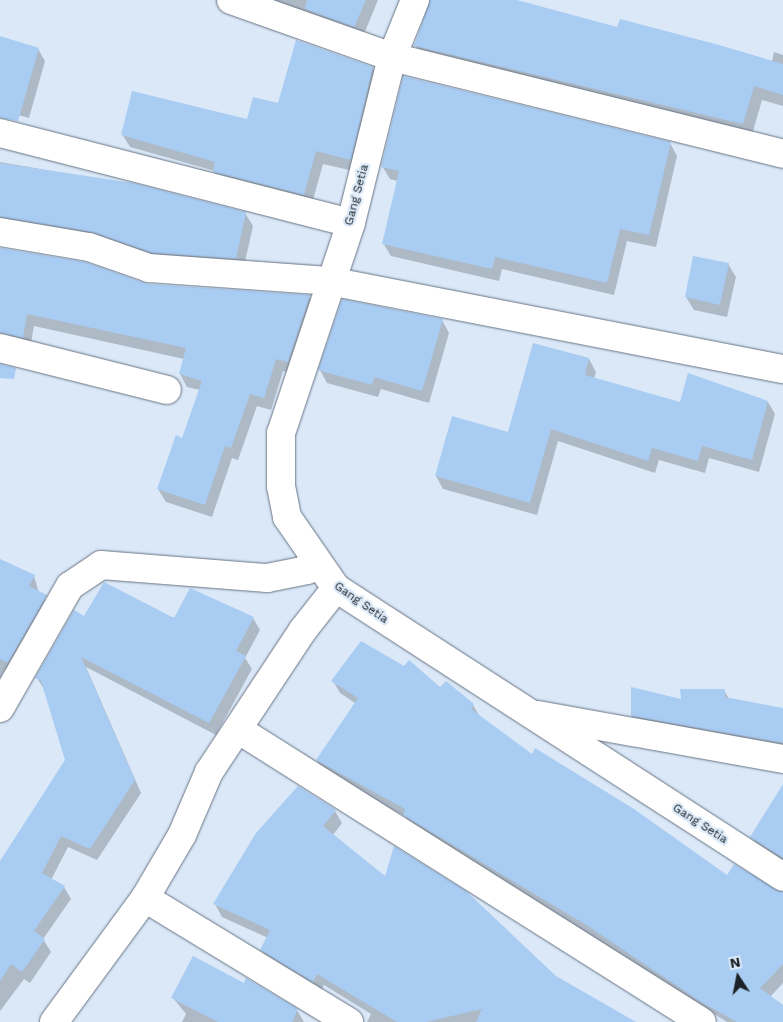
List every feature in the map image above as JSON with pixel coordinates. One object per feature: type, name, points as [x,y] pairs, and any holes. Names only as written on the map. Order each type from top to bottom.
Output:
[{"type":"street","points":[[231,0],[392,57],[783,154]]},
{"type":"street","name":"Gang Setia","points":[[415,0],[392,57],[351,223],[329,281],[281,433],[281,486],[287,517],[312,559],[336,588],[526,713],[783,877]]},
{"type":"street","points":[[0,133],[351,223]]},
{"type":"street","points":[[0,232],[89,247],[149,268],[329,281],[783,370]]},
{"type":"street","points":[[0,348],[167,390]]},
{"type":"street","points":[[0,708],[70,586],[101,565],[140,565],[202,575],[267,578],[307,570],[312,559]]},
{"type":"street","points":[[54,1022],[144,898],[182,835],[209,772],[239,730],[303,630],[336,588]]},
{"type":"street","points":[[526,713],[783,759]]},
{"type":"street","points":[[239,730],[702,1022]]},
{"type":"street","points":[[144,898],[348,1022]]},
{"type":"building","points":[[307,0],[366,0],[354,27],[305,9]]},
{"type":"building","points":[[430,0],[517,0],[617,27],[620,19],[719,45],[783,64],[783,95],[754,86],[743,124],[414,46]]},
{"type":"building","points":[[0,36],[39,48],[18,121],[0,118]]},
{"type":"building","points":[[296,40],[373,67],[351,160],[316,151],[304,195],[213,172],[215,162],[121,135],[132,91],[247,119],[253,97],[278,103]]},
{"type":"building","points":[[403,76],[671,142],[649,235],[620,229],[607,283],[495,257],[492,269],[382,244],[399,171],[381,167]]},
{"type":"building","points":[[0,163],[133,183],[246,212],[236,259],[152,253],[92,232],[0,217]]},
{"type":"building","points":[[0,248],[85,262],[148,284],[310,295],[288,362],[276,359],[264,398],[250,394],[231,448],[225,446],[205,505],[157,489],[176,435],[182,438],[202,381],[179,374],[186,348],[27,314],[23,338],[0,333]]},
{"type":"building","points":[[693,256],[729,263],[720,305],[685,297]]},
{"type":"building","points":[[342,299],[443,319],[422,391],[374,377],[372,385],[318,370]]},
{"type":"building","points":[[533,343],[589,358],[585,375],[680,402],[688,373],[768,401],[752,460],[702,446],[698,461],[652,448],[648,461],[551,429],[530,503],[435,476],[452,416],[508,432]]},
{"type":"building","points":[[0,364],[16,368],[14,379],[0,378]]},
{"type":"building","points":[[0,559],[35,575],[29,586],[47,595],[8,663],[0,659]]},
{"type":"building","points":[[104,582],[174,618],[190,588],[254,617],[236,651],[246,656],[209,723],[81,657],[135,780],[90,849],[61,836],[42,873],[65,886],[34,931],[45,939],[22,972],[11,964],[0,981],[0,861],[65,760],[41,681],[35,678],[74,610],[84,616]]},
{"type":"building","points":[[361,641],[404,666],[409,660],[440,687],[446,681],[474,704],[471,709],[532,754],[535,748],[634,809],[727,875],[734,864],[783,892],[783,964],[760,988],[783,1005],[783,1022],[737,1022],[701,1002],[588,926],[403,815],[405,809],[316,760],[358,698],[331,681]]},
{"type":"building","points":[[631,687],[681,699],[680,689],[725,689],[725,697],[783,708],[783,743],[631,716]]},
{"type":"building","points":[[783,784],[783,858],[750,837]]},
{"type":"building","points":[[298,786],[336,810],[323,826],[385,876],[394,846],[466,891],[556,976],[636,1022],[476,1022],[482,1009],[426,1022],[397,1022],[317,974],[313,982],[260,950],[270,930],[213,904],[256,833]]},
{"type":"building","points":[[193,956],[244,983],[246,978],[298,1009],[292,1022],[218,1022],[171,998]]}]
